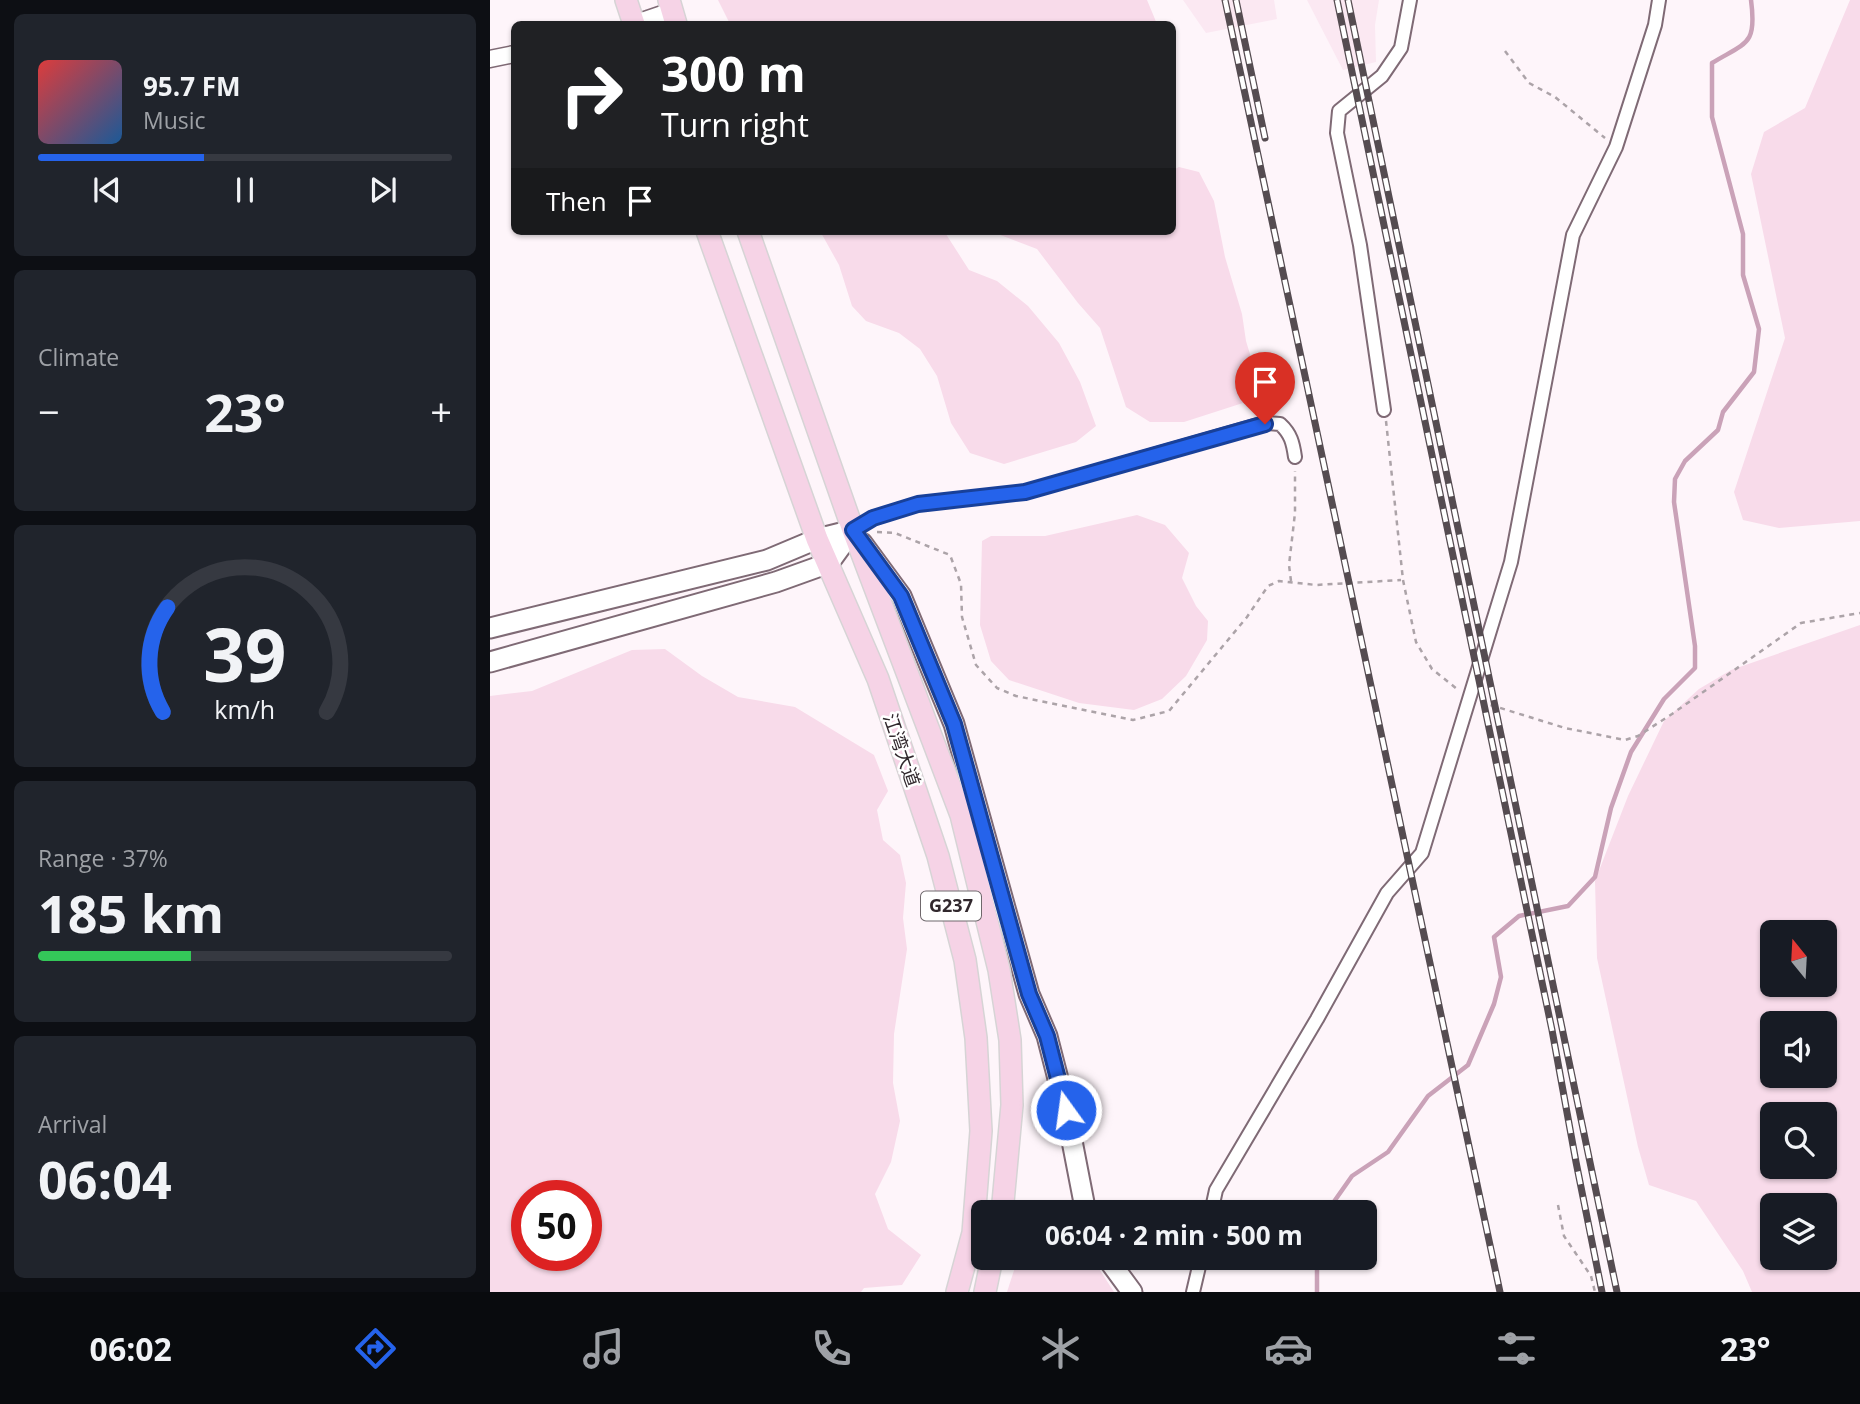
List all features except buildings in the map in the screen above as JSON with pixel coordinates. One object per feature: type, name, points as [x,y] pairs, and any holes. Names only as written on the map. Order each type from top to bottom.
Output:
[{"type":"highway","points":[[626,0],[633,21]]},
{"type":"highway","name":"江湾大道","points":[[708,235],[817,539],[883,692],[938,856],[965,960],[976,1038],[981,1132],[973,1233],[957,1292]]},
{"type":"highway","name":"江湾大道","points":[[749,235],[853,530],[961,815],[999,970],[1010,1040],[1012,1105],[1003,1200]]},
{"type":"highway","points":[[985,1292],[990,1270]]},
{"type":"main road","points":[[490,628],[767,560],[817,539],[853,530]]},
{"type":"main road","points":[[490,662],[776,582],[829,563],[853,530]]},
{"type":"main road","points":[[853,530],[901,596],[954,724],[1029,994],[1047,1036],[1066,1110],[1082,1200]]},
{"type":"main road","points":[[1116,1270],[1132,1292]]},
{"type":"street","points":[[1384,411],[1360,245],[1337,133],[1339,111],[1382,76],[1401,48],[1410,0]]},
{"type":"street","points":[[1214,1200],[1216,1190],[1317,1019],[1387,893],[1422,853],[1511,562],[1573,234],[1616,146],[1655,24],[1659,0]]},
{"type":"street","points":[[644,21],[672,12]]},
{"type":"street","points":[[490,59],[511,55]]},
{"type":"street","points":[[853,530],[873,518],[918,504],[1025,492],[1265,424],[1280,424],[1286,429],[1293,442],[1295,457]]},
{"type":"street","points":[[1193,1292],[1198,1270]]},
{"type":"path","points":[[1505,51],[1529,83],[1555,97],[1616,146]]},
{"type":"path","points":[[1384,411],[1403,580],[1416,642],[1432,669],[1468,698],[1565,728],[1625,740],[1638,736],[1657,724],[1801,623],[1860,612]]},
{"type":"path","points":[[1291,581],[1289,565],[1295,513],[1295,457]]},
{"type":"path","points":[[853,530],[895,533],[950,555],[961,584],[962,617],[976,665],[997,688],[1016,696],[1133,720],[1169,710],[1238,627],[1268,586],[1279,581],[1316,585],[1403,580]]},
{"type":"path","points":[[1558,1205],[1564,1236],[1591,1276],[1595,1292]]},
{"type":"shaded area","points":[[718,0],[1147,0],[1156,21],[728,21]]},
{"type":"shaded area","points":[[1183,0],[1274,0],[1277,19],[1206,33]]},
{"type":"shaded area","points":[[1307,0],[1379,0],[1375,25],[1376,62],[1343,70]]},
{"type":"shaded area","points":[[1850,0],[1860,0],[1860,521],[1779,528],[1743,520],[1734,492],[1785,338],[1751,174],[1764,132],[1805,108]]},
{"type":"shaded area","points":[[1176,168],[1199,172],[1214,201],[1225,257],[1253,364],[1246,402],[1184,422],[1150,422],[1126,407],[1100,328],[1037,249],[1000,235],[1176,235]]},
{"type":"shaded area","points":[[822,235],[947,235],[969,270],[997,281],[1028,306],[1059,343],[1080,382],[1096,426],[1076,442],[1004,464],[970,453],[951,423],[937,376],[920,349],[899,333],[866,321],[852,306],[839,265]]},
{"type":"shaded area","points":[[1137,515],[1165,525],[1189,553],[1182,578],[1196,606],[1208,621],[1207,640],[1186,676],[1162,699],[1134,710],[1079,703],[1009,680],[991,661],[980,625],[982,541],[991,536],[1045,536]]},
{"type":"shaded area","points":[[1860,625],[1860,1292],[1752,1292],[1743,1271],[1696,1201],[1649,1185],[1638,1147],[1597,958],[1595,881],[1628,796],[1664,721],[1699,689],[1731,670]]},
{"type":"shaded area","points":[[665,649],[702,676],[738,697],[795,707],[874,755],[888,791],[877,810],[883,840],[900,855],[906,883],[903,918],[907,949],[894,1034],[893,1083],[900,1121],[891,1162],[875,1194],[888,1229],[921,1255],[902,1285],[864,1288],[861,1292],[490,1292],[490,696],[532,691],[632,650]]},
{"type":"shaded area","points":[[1014,1270],[1100,1270],[1114,1292],[1007,1292]]},
{"type":"waterway","points":[[1335,1200],[1352,1176],[1388,1152],[1428,1096],[1468,1065],[1494,1004],[1501,977],[1494,937],[1519,916],[1568,906],[1595,877],[1611,808],[1631,752],[1664,699],[1695,668],[1695,646],[1674,502],[1675,479],[1685,461],[1718,430],[1723,412],[1754,372],[1759,329],[1743,275],[1743,234],[1712,117],[1712,63],[1741,46],[1751,34],[1751,0]]},
{"type":"waterway","points":[[1317,1270],[1317,1292]]},
{"type":"railway","points":[[1225,0],[1500,1292]]},
{"type":"railway","points":[[1236,0],[1265,138]]},
{"type":"railway","points":[[1337,0],[1552,1030],[1602,1292]]},
{"type":"railway","points":[[1348,0],[1617,1292]]},
{"type":"route","points":[[1066,1110],[1047,1036],[1029,994],[954,724],[901,596],[853,530],[873,518],[918,504],[1025,492],[1265,424]]}]
